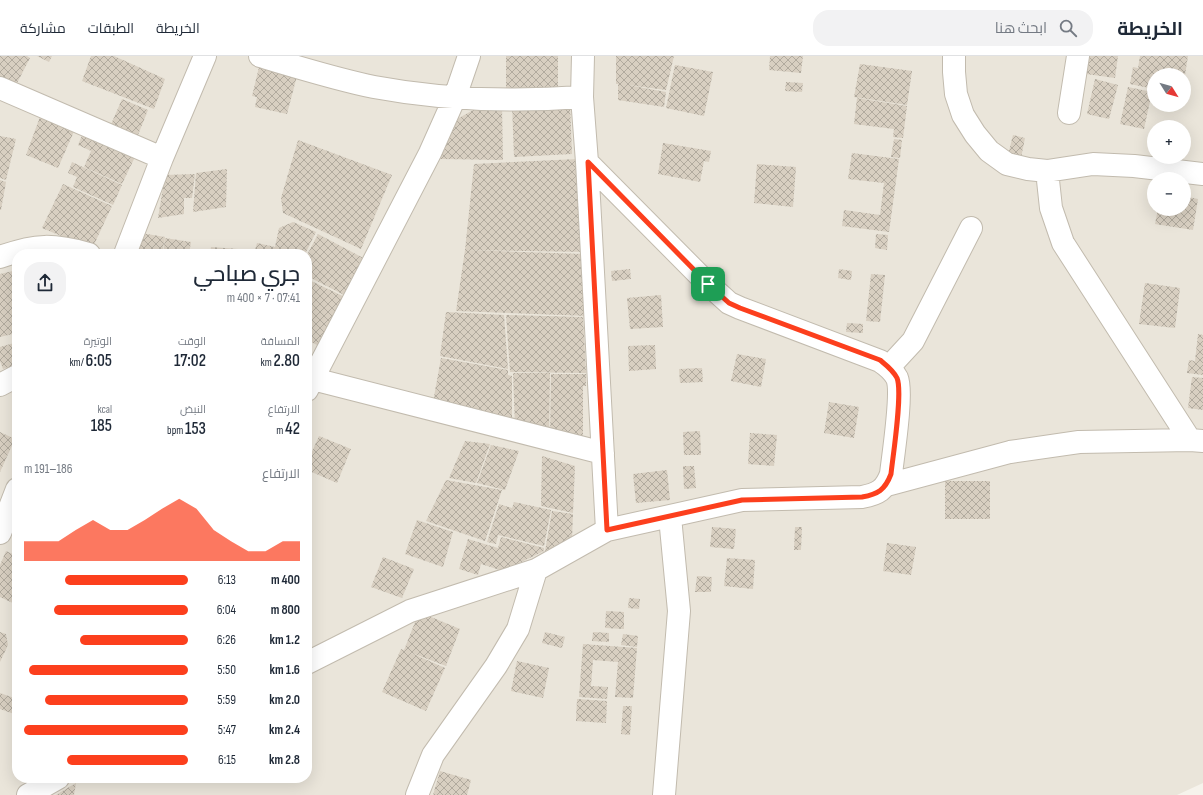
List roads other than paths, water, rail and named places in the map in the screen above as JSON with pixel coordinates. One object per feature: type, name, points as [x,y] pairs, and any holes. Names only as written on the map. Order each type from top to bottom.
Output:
[{"type":"street","points":[[127,249],[162,158],[205,56]]},
{"type":"street","points":[[260,56],[333,77],[414,94],[498,100],[540,100],[582,97]]},
{"type":"street","points":[[312,381],[430,153],[455,97],[469,56]]},
{"type":"street","points":[[583,56],[582,97],[588,162],[607,530]]},
{"type":"street","points":[[954,56],[956,94],[963,115],[974,134],[989,151],[1007,164],[1028,169],[1047,171],[1093,164],[1134,166],[1203,174]]},
{"type":"street","points":[[1069,113],[1078,56]]},
{"type":"street","points":[[0,88],[162,158]]},
{"type":"street","points":[[588,162],[708,284],[729,303],[880,360],[889,367],[897,379],[900,392],[891,474],[887,485]]},
{"type":"street","points":[[1047,171],[1052,208],[1063,243],[1197,440]]},
{"type":"street","points":[[889,367],[914,341],[971,228]]},
{"type":"street","points":[[28,249],[38,247],[58,247],[67,249]]},
{"type":"street","points":[[0,257],[12,253]]},
{"type":"street","points":[[0,385],[12,379]]},
{"type":"street","points":[[312,385],[603,453]]},
{"type":"street","points":[[312,660],[410,611],[536,570],[607,530],[742,500],[862,497],[874,495],[887,485],[1010,452],[1079,442],[1197,440]]},
{"type":"street","points":[[0,533],[12,502]]},
{"type":"street","points":[[664,795],[679,611],[670,517]]},
{"type":"street","points":[[417,795],[433,754],[496,666],[518,629],[536,570]]},
{"type":"street","points":[[28,795],[49,783]]}]
